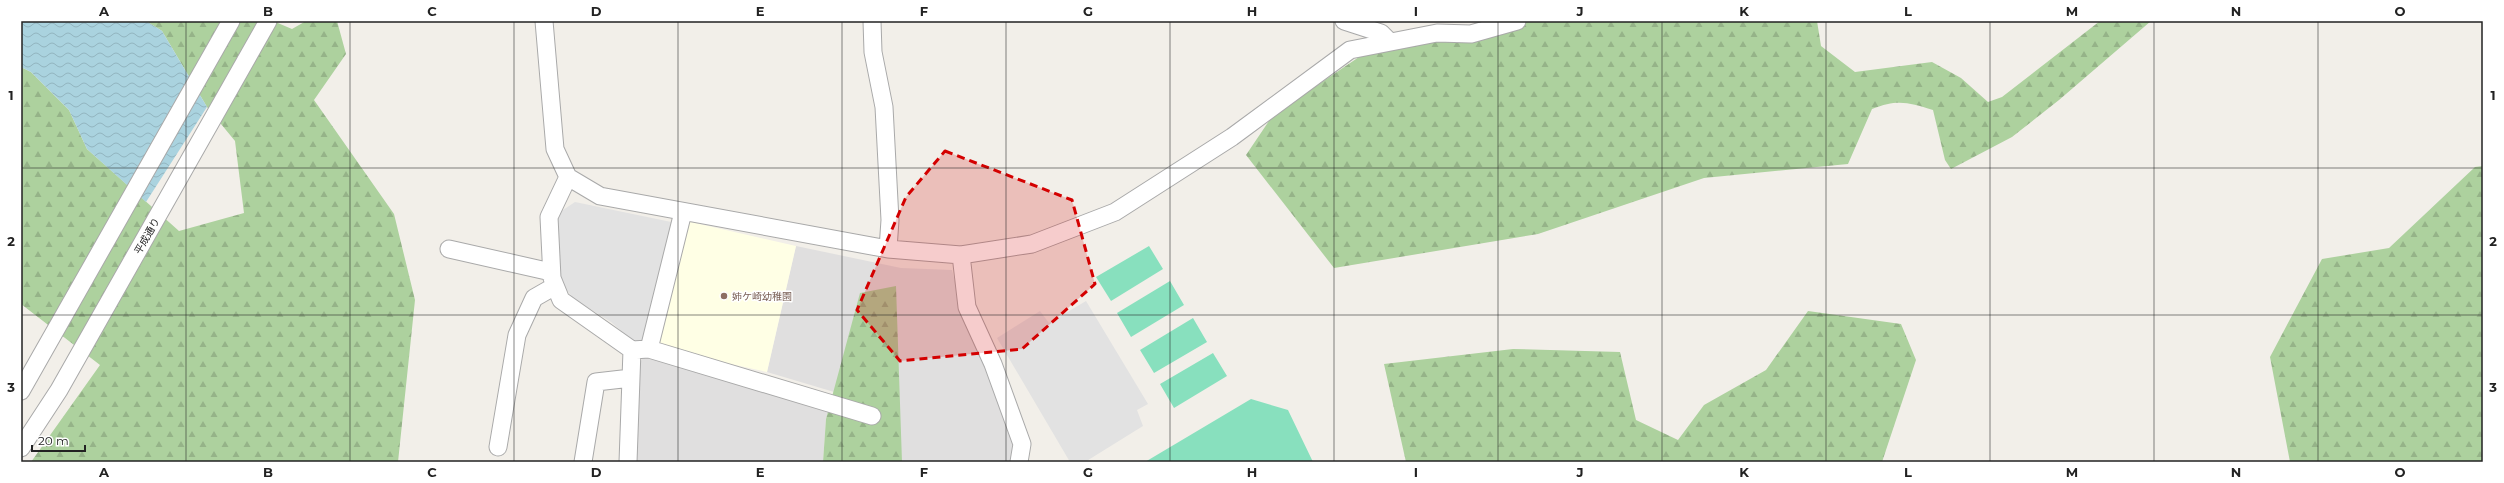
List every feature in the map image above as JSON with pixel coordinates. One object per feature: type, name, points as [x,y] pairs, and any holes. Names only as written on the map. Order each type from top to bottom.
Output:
[{"type":"street","points":[[21,391],[231,21]]},
{"type":"street","points":[[544,21],[555,149],[568,178],[600,196],[888,249],[961,255],[1032,244],[1115,212],[1232,137],[1350,50],[1388,40],[1437,33],[1471,34],[1517,21]]},
{"type":"street","points":[[872,21],[873,52],[884,107],[890,220],[888,249]]},
{"type":"street","points":[[1344,21],[1381,34],[1388,40]]},
{"type":"street","name":"平成通り","points":[[21,448],[59,390],[265,27]]},
{"type":"street","points":[[568,178],[549,217],[553,279],[561,300],[640,349],[872,416]]},
{"type":"street","points":[[628,462],[631,378],[683,212]]},
{"type":"street","points":[[449,249],[553,279]]},
{"type":"street","points":[[961,255],[967,307],[993,364],[1022,444],[1019,462]]},
{"type":"street","points":[[498,447],[517,335],[534,298],[553,279]]},
{"type":"street","points":[[583,462],[596,382],[631,378]]},
{"type":"highlighted area","points":[[945,151],[1072,200],[1095,284],[1022,349],[900,361],[857,310],[906,197]]},
{"type":"shaded area","points":[[575,202],[676,223],[647,342],[636,344],[611,322],[574,299],[561,283],[558,272],[557,214]]},
{"type":"shaded area","name":"姉ケ崎幼稚園","points":[[682,220],[796,246],[767,372],[653,347]]},
{"type":"shaded area","points":[[796,246],[901,268],[952,270],[963,313],[995,381],[1017,446],[1014,462],[901,462],[898,411],[767,372]]},
{"type":"shaded area","points":[[1086,301],[1148,404],[1137,410],[1143,426],[1085,462],[1070,462],[997,338],[1040,311],[1049,323]]},
{"type":"shaded area","points":[[646,353],[830,407],[826,419],[823,462],[636,462],[639,364]]},
{"type":"green space","points":[[146,21],[273,21],[292,29],[306,21],[337,21],[346,54],[314,100],[394,214],[415,300],[398,462],[31,462],[100,365],[21,304],[21,67],[31,72],[69,110],[87,149],[179,231],[244,213],[235,141],[207,107],[162,31]]},
{"type":"green space","points":[[1521,21],[1817,21],[1821,46],[1855,72],[1932,62],[1961,78],[1988,102],[2002,97],[2100,21],[2151,21],[2059,100],[2012,137],[1951,169],[1945,160],[1933,110],[1902,103],[1889,104],[1872,109],[1848,164],[1704,178],[1538,234],[1334,268],[1246,155],[1273,115],[1362,55]]},
{"type":"green space","points":[[2483,166],[2483,462],[2290,462],[2270,357],[2322,259],[2389,248],[2475,167]]},
{"type":"green space","points":[[1149,246],[1163,269],[1111,301],[1096,277]]},
{"type":"green space","points":[[1170,281],[1184,305],[1131,337],[1117,313]]},
{"type":"green space","points":[[896,286],[902,462],[823,462],[826,419],[860,293]]},
{"type":"green space","points":[[1808,311],[1901,324],[1916,360],[1882,462],[1406,462],[1384,364],[1513,349],[1620,352],[1636,420],[1678,440],[1704,405],[1766,370]]},
{"type":"green space","points":[[1193,318],[1207,342],[1154,373],[1140,350]]},
{"type":"green space","points":[[1213,353],[1227,376],[1174,408],[1160,384]]},
{"type":"green space","points":[[1251,399],[1288,410],[1313,462],[1145,462]]},
{"type":"water","points":[[21,21],[146,21],[162,31],[207,107],[146,202],[87,149],[69,110],[31,72],[21,67]]},
{"type":"place","name":"姉ケ崎幼稚園","points":[[724,296]]}]
